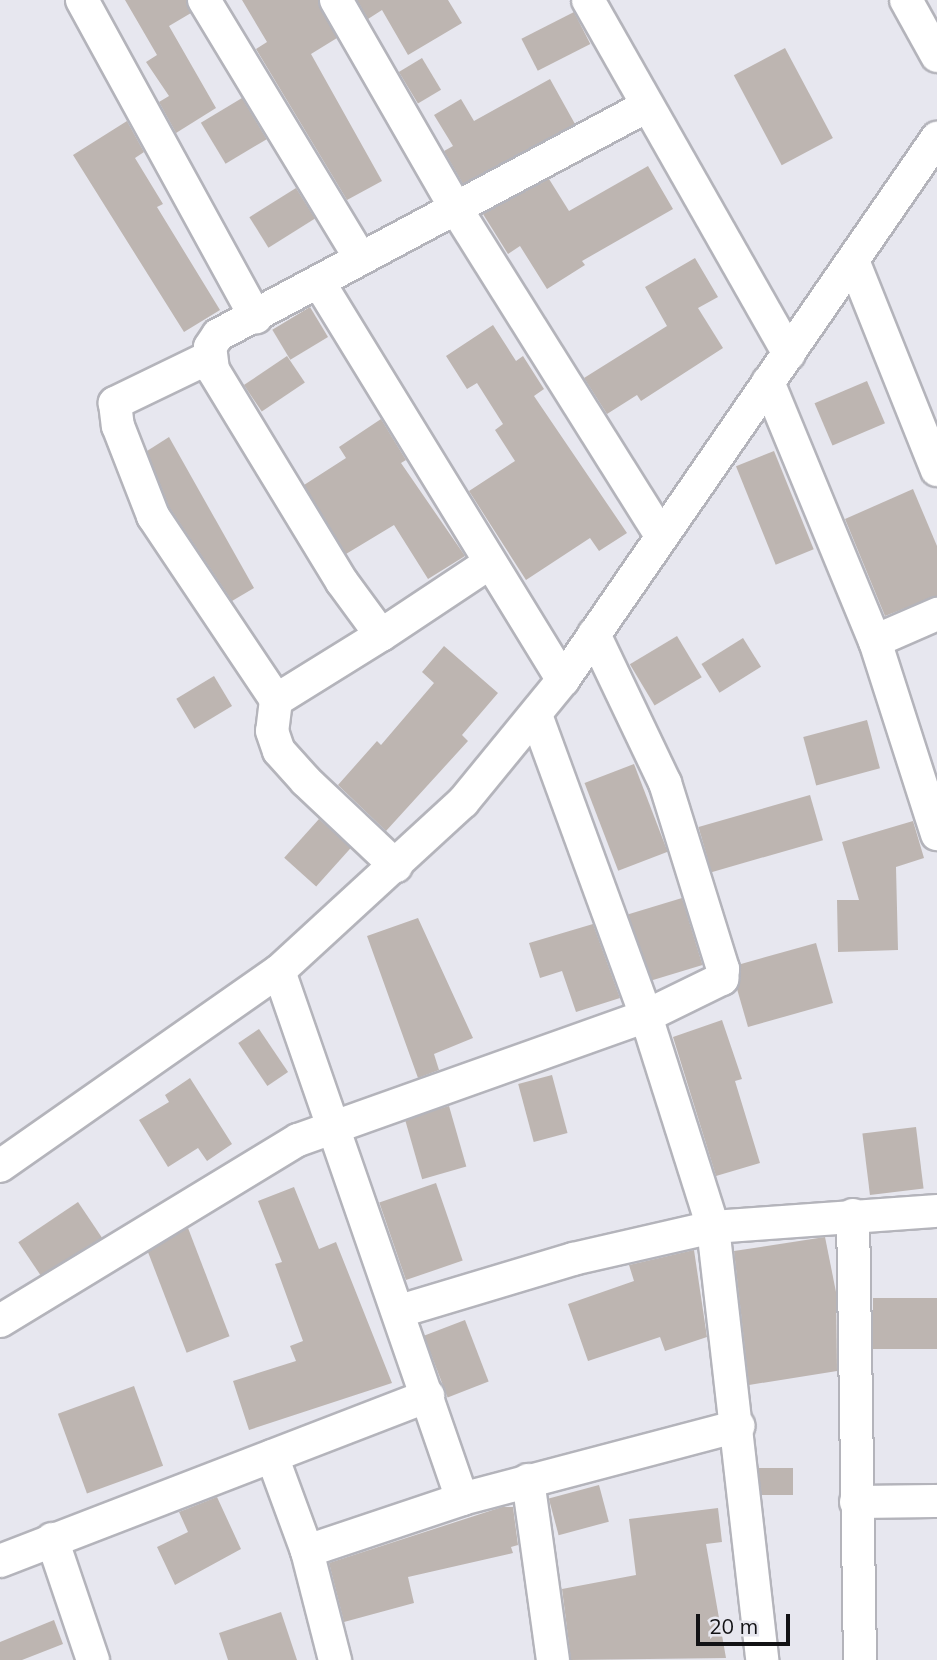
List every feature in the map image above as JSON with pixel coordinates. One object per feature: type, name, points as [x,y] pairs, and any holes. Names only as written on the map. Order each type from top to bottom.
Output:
[{"type":"street","points":[[204,0],[360,258]]},
{"type":"street","points":[[336,0],[455,207],[661,535]]},
{"type":"street","points":[[588,0],[789,354]]},
{"type":"street","points":[[906,0],[937,56]]},
{"type":"street","points":[[91,3],[256,318]]},
{"type":"street","points":[[382,635],[342,582],[213,370],[210,357],[218,335],[320,284],[360,258],[647,107]]},
{"type":"street","points":[[0,1166],[279,971],[463,802],[563,680],[661,535],[854,263],[937,138]]},
{"type":"street","points":[[854,263],[937,470]]},
{"type":"street","points":[[320,284],[488,564],[563,680]]},
{"type":"street","points":[[210,357],[115,402],[118,426],[153,516],[276,700],[272,731],[279,751],[396,866]]},
{"type":"street","points":[[768,382],[875,640],[937,834]]},
{"type":"street","points":[[276,700],[382,635],[488,564]]},
{"type":"street","points":[[875,640],[937,614]]},
{"type":"street","points":[[0,1321],[246,1170],[334,1123],[646,1016],[715,986],[723,969],[666,783],[594,634]]},
{"type":"street","points":[[536,715],[646,1016],[713,1227],[739,1426],[762,1660]]},
{"type":"street","points":[[279,971],[400,1311],[462,1499]]},
{"type":"street","points":[[400,1311],[573,1259],[713,1227],[937,1211]]},
{"type":"street","points":[[853,1215],[860,1660]]},
{"type":"street","points":[[0,1561],[428,1396]]},
{"type":"street","points":[[307,1551],[462,1499],[739,1426]]},
{"type":"street","points":[[272,1456],[307,1551],[335,1660]]},
{"type":"street","points":[[528,1480],[553,1660]]},
{"type":"street","points":[[856,1502],[937,1501]]},
{"type":"street","points":[[52,1539],[93,1660]]},
{"type":"building","points":[[125,0],[186,0],[191,13],[169,26],[216,108],[176,133],[159,102],[169,96],[146,62],[157,55]]},
{"type":"building","points":[[242,0],[318,0],[337,38],[311,54],[382,181],[347,200],[256,49],[267,42]]},
{"type":"building","points":[[357,0],[448,0],[462,23],[408,55],[382,10],[368,19]]},
{"type":"building","points":[[574,12],[590,44],[538,71],[521,39]]},
{"type":"building","points":[[785,48],[833,138],[782,165],[734,75]]},
{"type":"building","points":[[422,58],[441,90],[418,104],[399,72]]},
{"type":"building","points":[[550,79],[575,124],[463,184],[444,151],[453,146],[434,115],[461,99],[474,121]]},
{"type":"building","points":[[242,98],[267,139],[226,164],[201,123]]},
{"type":"building","points":[[127,121],[144,152],[135,158],[163,204],[157,207],[220,310],[184,332],[73,155]]},
{"type":"building","points":[[648,166],[673,209],[582,261],[585,265],[547,289],[520,246],[508,254],[483,214],[549,179],[569,211]]},
{"type":"building","points":[[296,188],[315,219],[268,248],[249,217]]},
{"type":"building","points":[[695,258],[718,297],[698,308],[723,348],[641,401],[637,395],[607,414],[584,378],[667,326],[645,287]]},
{"type":"building","points":[[310,307],[328,337],[290,360],[272,330]]},
{"type":"building","points":[[493,325],[516,361],[523,356],[544,389],[534,396],[627,533],[599,551],[590,538],[526,580],[469,491],[515,461],[495,430],[503,424],[477,383],[467,389],[446,356]]},
{"type":"building","points":[[287,356],[305,383],[262,412],[244,385]]},
{"type":"building","points":[[867,381],[885,423],[833,446],[815,403]]},
{"type":"building","points":[[381,419],[406,460],[401,463],[465,556],[428,579],[394,525],[346,554],[304,485],[346,458],[339,447]]},
{"type":"building","points":[[169,437],[254,588],[232,601],[169,507],[147,451]]},
{"type":"building","points":[[774,451],[814,549],[776,565],[736,466]]},
{"type":"building","points":[[913,489],[937,546],[937,596],[885,616],[845,519]]},
{"type":"building","points":[[677,636],[702,677],[655,705],[630,664]]},
{"type":"building","points":[[743,638],[761,667],[719,693],[701,664]]},
{"type":"building","points":[[444,646],[498,693],[462,735],[468,741],[386,831],[338,785],[377,741],[381,745],[434,683],[422,672]]},
{"type":"building","points":[[214,676],[232,706],[194,729],[176,699]]},
{"type":"building","points":[[867,720],[880,768],[816,785],[803,737]]},
{"type":"building","points":[[634,764],[668,852],[618,871],[585,783]]},
{"type":"building","points":[[810,795],[823,840],[711,872],[698,827]]},
{"type":"building","points":[[319,819],[351,848],[316,886],[284,858]]},
{"type":"building","points":[[913,821],[924,858],[896,867],[898,950],[838,952],[837,900],[859,900],[842,842]]},
{"type":"building","points":[[682,898],[702,965],[649,981],[628,914]]},
{"type":"building","points":[[418,918],[473,1038],[434,1054],[439,1070],[418,1078],[367,936]]},
{"type":"building","points":[[593,924],[620,998],[576,1012],[562,971],[540,978],[529,943]]},
{"type":"building","points":[[816,943],[833,1003],[748,1027],[737,989],[741,964]]},
{"type":"building","points":[[722,1020],[742,1079],[735,1081],[760,1163],[716,1176],[673,1037]]},
{"type":"building","points":[[259,1029],[288,1072],[267,1086],[238,1043]]},
{"type":"building","points":[[552,1075],[568,1133],[534,1142],[518,1084]]},
{"type":"building","points":[[190,1078],[232,1144],[207,1161],[198,1148],[168,1167],[139,1120],[169,1102],[165,1095]]},
{"type":"building","points":[[449,1106],[466,1167],[422,1179],[405,1119]]},
{"type":"building","points":[[916,1127],[924,1189],[870,1195],[862,1134]]},
{"type":"building","points":[[436,1183],[463,1261],[406,1280],[379,1203]]},
{"type":"building","points":[[294,1187],[319,1249],[336,1242],[392,1383],[249,1430],[233,1381],[296,1361],[290,1346],[303,1341],[275,1264],[282,1262],[258,1201]]},
{"type":"building","points":[[78,1202],[102,1238],[42,1278],[18,1242]]},
{"type":"building","points":[[188,1228],[230,1336],[187,1353],[145,1244]]},
{"type":"building","points":[[825,1237],[836,1292],[837,1371],[749,1385],[734,1251]]},
{"type":"building","points":[[694,1250],[707,1337],[665,1351],[660,1337],[588,1361],[568,1304],[634,1281],[629,1265]]},
{"type":"building","points":[[873,1298],[937,1298],[937,1349],[873,1349]]},
{"type":"building","points":[[465,1320],[489,1382],[448,1397],[424,1336]]},
{"type":"building","points":[[134,1386],[163,1466],[87,1494],[58,1414]]},
{"type":"building","points":[[759,1468],[793,1468],[793,1495],[759,1495]]},
{"type":"building","points":[[599,1485],[609,1522],[559,1535],[549,1498]]},
{"type":"building","points":[[217,1497],[241,1549],[175,1585],[157,1547],[188,1532],[179,1512]]},
{"type":"building","points":[[502,1507],[513,1507],[518,1545],[511,1547],[513,1553],[408,1577],[414,1603],[344,1622],[329,1563]]},
{"type":"building","points":[[718,1508],[722,1542],[706,1544],[726,1658],[571,1660],[562,1589],[636,1575],[629,1519]]},
{"type":"building","points":[[281,1612],[297,1660],[228,1660],[219,1633]]},
{"type":"building","points":[[54,1620],[63,1644],[22,1660],[0,1660],[0,1642]]}]
